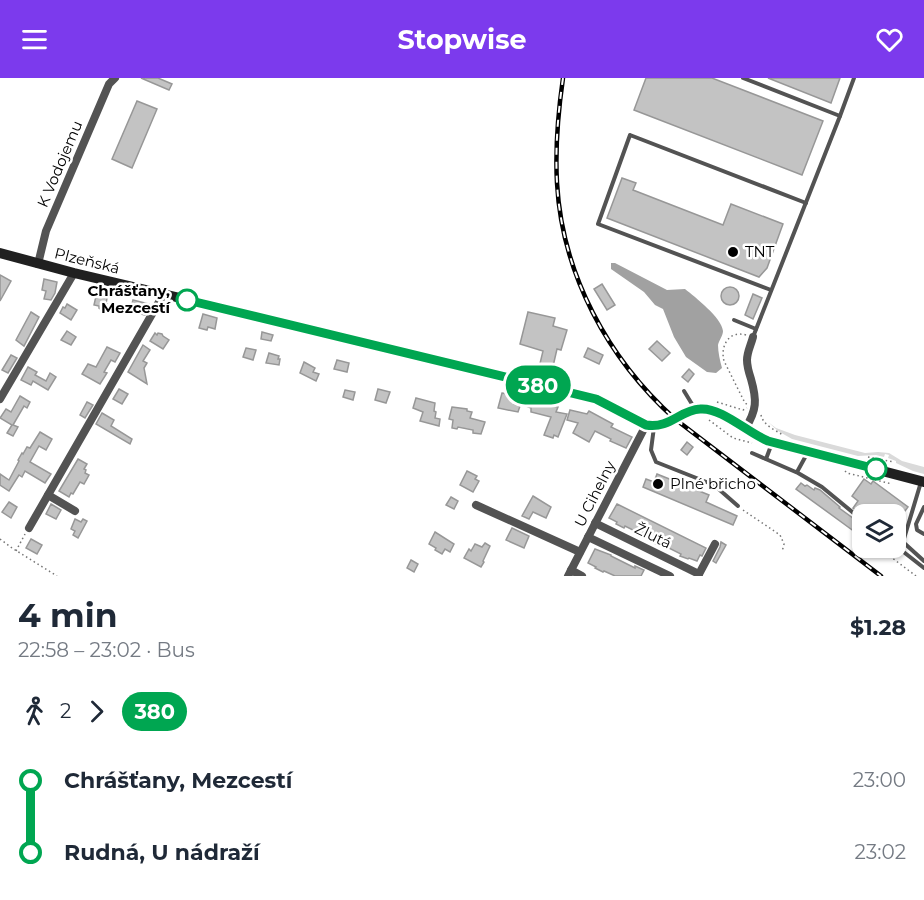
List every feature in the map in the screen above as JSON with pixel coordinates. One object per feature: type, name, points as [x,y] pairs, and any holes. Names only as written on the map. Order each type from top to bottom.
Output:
[{"type":"main road","name":"Plzeňská","points":[[0,254],[596,399],[650,426]]},
{"type":"main road","points":[[650,426],[670,422],[695,410],[714,410],[757,436],[772,442],[784,441],[808,452],[923,481]]},
{"type":"street","name":"K Vodojemu","points":[[38,264],[46,231],[109,84],[116,78]]},
{"type":"street","points":[[0,399],[74,273]]},
{"type":"street","points":[[29,528],[163,295]]},
{"type":"street","points":[[745,429],[752,418],[756,400],[747,361],[754,333]]},
{"type":"street","name":"U Cihelny","points":[[569,573],[650,426]]},
{"type":"street","points":[[48,495],[75,511]]},
{"type":"street","points":[[476,505],[580,552]]},
{"type":"street","name":"Žlutá","points":[[595,523],[698,575],[715,544]]},
{"type":"street","name":"Žlutá","points":[[588,537],[669,576]]},
{"type":"street","points":[[569,573],[582,576]]},
{"type":"lane","points":[[743,78],[840,116]]},
{"type":"lane","points":[[754,333],[854,78]]},
{"type":"lane","points":[[771,290],[598,224],[630,135],[806,203]]},
{"type":"lane","points":[[734,320],[750,327],[754,333]]},
{"type":"lane","points":[[684,391],[695,410]]},
{"type":"lane","points":[[650,426],[651,450],[656,462],[714,485],[738,506]]},
{"type":"lane","points":[[766,459],[772,442]]},
{"type":"lane","points":[[797,472],[808,452]]},
{"type":"lane","points":[[752,453],[797,472],[822,487],[852,512]]},
{"type":"lane","points":[[923,481],[903,542],[924,561]]},
{"type":"lane","points":[[924,507],[916,524],[917,530],[924,534]]},
{"type":"lane","points":[[906,554],[924,568]]},
{"type":"path","points":[[713,402],[721,402],[743,410],[749,404],[745,403],[724,361],[723,354],[724,345],[732,335],[740,333],[747,335],[750,327]]},
{"type":"path","points":[[761,415],[765,424],[784,441]]},
{"type":"path","points":[[865,457],[894,462]]},
{"type":"path","points":[[738,506],[780,536],[784,544],[782,552]]},
{"type":"path","points":[[16,550],[29,528]]},
{"type":"path","points":[[0,539],[57,576]]},
{"type":"path","points":[[892,558],[916,576]]},
{"type":"shaded area","points":[[611,263],[667,290],[685,289],[707,308],[718,320],[723,331],[718,345],[722,368],[716,373],[707,372],[686,357],[674,337],[663,309],[655,305],[644,292],[611,269]]},
{"type":"shaded area","points":[[768,422],[776,428],[795,435],[865,453],[889,453],[902,461],[924,467],[924,474],[896,463],[888,458],[889,455],[885,454],[884,457],[858,456],[792,439],[778,431]]},
{"type":"building","points":[[141,78],[158,78],[172,84],[169,90]]},
{"type":"building","points":[[646,78],[712,78],[823,121],[802,175],[634,110]]},
{"type":"building","points":[[768,78],[840,78],[831,103]]},
{"type":"building","points":[[137,101],[157,109],[132,168],[112,159]]},
{"type":"building","name":"TNT","points":[[622,178],[636,183],[633,190],[723,225],[731,204],[783,224],[767,268],[759,277],[607,218]]},
{"type":"building","points":[[0,275],[11,281],[0,301]]},
{"type":"building","points":[[44,279],[57,282],[51,300],[44,299],[46,291],[42,290]]},
{"type":"building","points":[[602,284],[615,305],[607,310],[594,289]]},
{"type":"building","points":[[726,287],[734,287],[739,292],[737,303],[726,305],[721,300],[721,292]]},
{"type":"building","points":[[753,294],[762,298],[753,319],[745,315]]},
{"type":"building","points":[[96,296],[107,298],[103,311],[99,306],[94,305]]},
{"type":"building","points":[[133,300],[149,304],[145,315],[130,311]]},
{"type":"building","points":[[67,304],[77,310],[71,320],[60,313]]},
{"type":"building","points":[[31,312],[39,317],[24,346],[16,340]]},
{"type":"building","points":[[528,312],[555,318],[553,326],[567,330],[561,350],[557,349],[551,375],[538,372],[543,351],[520,344]]},
{"type":"building","points":[[203,314],[217,318],[215,329],[199,328]]},
{"type":"building","points":[[67,331],[76,337],[71,345],[61,340]]},
{"type":"building","points":[[262,332],[273,335],[271,341],[261,339]]},
{"type":"building","points":[[155,333],[162,334],[169,340],[163,349],[150,341]]},
{"type":"building","points":[[657,341],[670,353],[662,361],[649,349]]},
{"type":"building","points":[[143,345],[150,350],[143,361],[147,363],[144,368],[147,384],[128,372]]},
{"type":"building","points":[[107,347],[120,353],[115,362],[111,360],[100,384],[82,374],[88,364],[96,367]]},
{"type":"building","points":[[246,348],[256,350],[253,360],[243,357]]},
{"type":"building","points":[[588,348],[603,355],[599,364],[584,357]]},
{"type":"building","points":[[269,353],[279,356],[279,365],[266,363]]},
{"type":"building","points":[[11,355],[17,358],[8,373],[2,370]]},
{"type":"building","points":[[337,360],[349,363],[347,372],[334,369]]},
{"type":"building","points":[[304,362],[315,368],[313,372],[319,374],[316,381],[300,373]]},
{"type":"building","points":[[28,367],[37,372],[35,375],[46,381],[50,373],[56,377],[48,390],[33,381],[31,385],[21,380]]},
{"type":"building","points":[[689,369],[694,374],[688,382],[682,377]]},
{"type":"building","points":[[119,389],[128,394],[122,404],[113,399]]},
{"type":"building","points":[[378,389],[390,392],[386,403],[375,400]]},
{"type":"building","points":[[345,390],[355,392],[353,400],[343,397]]},
{"type":"building","points":[[502,393],[513,395],[512,397],[516,398],[514,404],[520,406],[518,412],[498,408]]},
{"type":"building","points":[[20,396],[30,402],[27,408],[24,406],[13,425],[18,427],[13,436],[7,433],[12,425],[0,418],[6,409],[11,412]]},
{"type":"building","points":[[529,396],[540,399],[539,403],[558,407],[556,412],[567,414],[558,437],[544,435],[551,417],[531,412],[531,408],[526,406]]},
{"type":"building","points":[[416,398],[435,403],[435,418],[440,419],[439,426],[420,421],[423,412],[413,408]]},
{"type":"building","points":[[87,402],[93,405],[85,418],[80,415]]},
{"type":"building","points":[[452,407],[467,409],[472,412],[470,418],[485,422],[481,434],[473,433],[473,430],[452,428],[453,420],[449,419]]},
{"type":"building","points":[[570,410],[587,414],[589,411],[613,424],[611,427],[632,437],[626,448],[595,431],[589,442],[573,433],[578,423],[567,420]]},
{"type":"building","points":[[102,413],[114,420],[111,426],[132,439],[130,444],[96,424]]},
{"type":"building","points":[[40,432],[52,439],[46,450],[39,446],[30,462],[51,474],[45,483],[25,471],[22,477],[19,475],[9,491],[0,485],[0,474],[9,480],[22,453],[27,447],[30,448]]},
{"type":"building","points":[[687,442],[693,447],[687,455],[681,450]]},
{"type":"building","points":[[78,459],[87,464],[84,469],[89,475],[84,484],[80,482],[69,497],[59,491]]},
{"type":"building","points":[[467,471],[477,476],[475,479],[479,481],[473,492],[460,485]]},
{"type":"building","points":[[657,474],[709,495],[706,502],[737,516],[733,525],[643,487],[646,479],[654,482]]},
{"type":"building","points":[[864,479],[871,484],[873,481],[904,504],[856,504],[858,501],[852,496]]},
{"type":"building","points":[[801,483],[814,490],[815,488],[820,490],[852,517],[852,530],[796,489]]},
{"type":"building","points":[[533,496],[551,507],[546,518],[533,512],[529,519],[522,516]]},
{"type":"building","points":[[451,497],[458,501],[454,509],[446,505]]},
{"type":"building","points":[[9,502],[17,507],[11,518],[2,512]]},
{"type":"building","points":[[51,504],[61,510],[56,519],[46,514]]},
{"type":"building","points":[[617,504],[706,548],[702,556],[700,555],[697,561],[688,559],[625,526],[624,528],[616,524],[617,522],[609,518]]},
{"type":"building","points":[[75,519],[81,522],[83,519],[87,521],[78,538],[73,535],[75,531],[71,529]]},
{"type":"building","points":[[512,528],[529,536],[524,548],[506,540]]},
{"type":"building","points":[[435,532],[454,544],[450,552],[445,549],[442,554],[429,544]]},
{"type":"building","points":[[31,539],[42,545],[37,554],[26,548]]},
{"type":"building","points":[[721,542],[726,545],[716,563],[713,561]]},
{"type":"building","points":[[485,543],[490,546],[481,567],[464,558],[475,544],[482,547]]},
{"type":"building","points":[[595,549],[644,570],[641,576],[615,576],[595,568],[588,563]]},
{"type":"building","points":[[411,560],[418,564],[414,572],[407,568]]},
{"type":"railway","points":[[563,78],[556,157],[561,217],[568,250],[579,282],[610,342],[629,370],[675,419],[881,576]]},
{"type":"bus line","name":"380","points":[[187,300],[596,399],[646,425],[661,425],[699,409],[714,410],[768,441],[876,469]]},
{"type":"place","name":"TNT","points":[[733,252]]},
{"type":"place","name":"Chrášťany, Mezcestí","points":[[187,300]]},
{"type":"place","name":"Plné břicho","points":[[658,484]]}]
